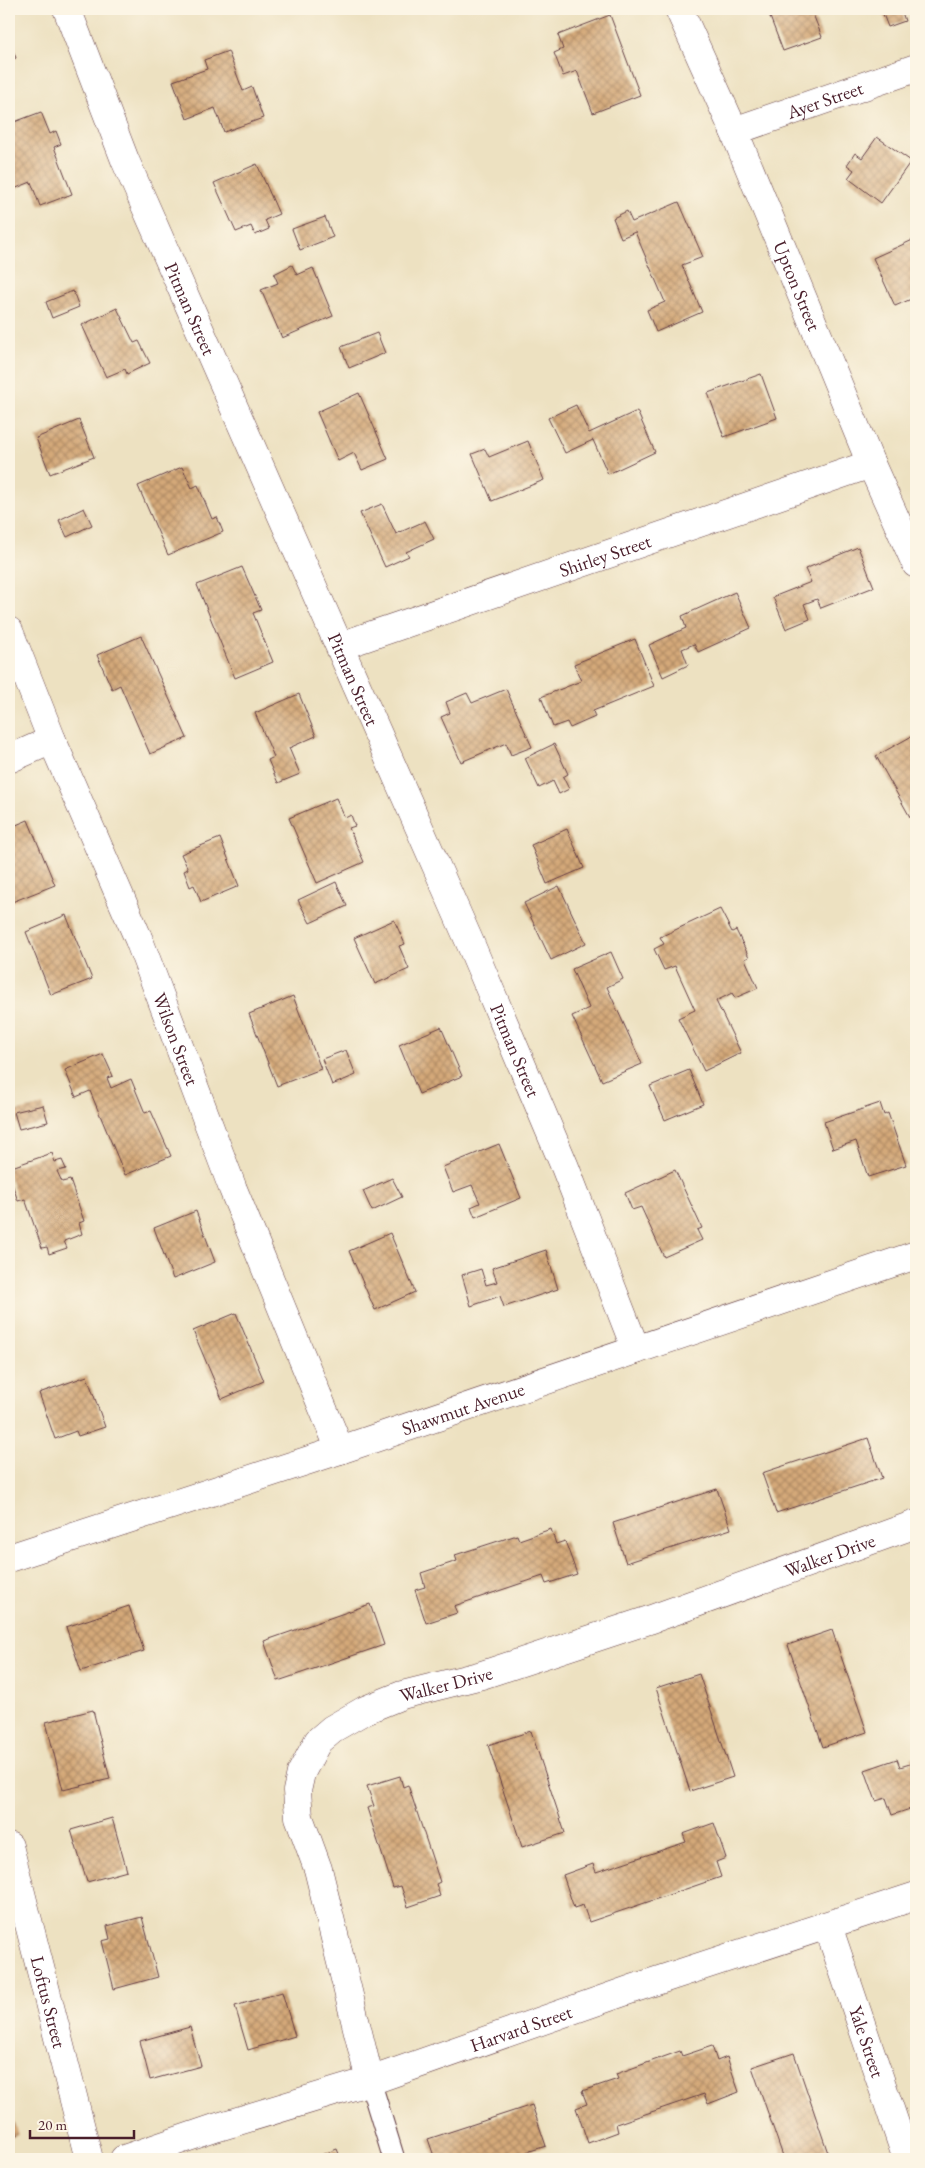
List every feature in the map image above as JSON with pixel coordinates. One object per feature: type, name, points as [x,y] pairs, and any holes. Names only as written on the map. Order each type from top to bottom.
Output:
[{"type":"street","name":"Pitman Street","points":[[67,9],[125,160],[471,945],[565,1167],[636,1350]]},
{"type":"street","name":"Upton Street","points":[[678,9],[734,131],[870,464],[916,564]]},
{"type":"street","name":"Ayer Street","points":[[734,131],[916,68]]},
{"type":"street","name":"Shirley Street","points":[[340,646],[870,464]]},
{"type":"street","name":"Wilson Street","points":[[9,632],[52,740],[139,940],[233,1189],[340,1450]]},
{"type":"street","points":[[9,759],[52,740]]},
{"type":"street","name":"Shawmut Avenue","points":[[9,1558],[340,1450],[916,1256]]},
{"type":"street","name":"Walker Drive","points":[[370,2081],[318,1869],[299,1817],[297,1791],[301,1773],[318,1741],[332,1729],[357,1715],[402,1695],[482,1674],[640,1623],[916,1524]]},
{"type":"street","name":"Loftus Street","points":[[9,1846],[90,2159]]},
{"type":"street","name":"Harvard Street","points":[[124,2159],[214,2128],[370,2081],[635,1988],[916,1896]]},
{"type":"street","name":"Yale Street","points":[[828,1926],[906,2159]]},
{"type":"lane","points":[[370,2081],[394,2159]]},
{"type":"building","points":[[767,9],[811,9],[822,37],[783,51]]},
{"type":"building","points":[[881,9],[901,9],[905,21],[888,27]]},
{"type":"building","points":[[610,15],[640,95],[593,113],[577,71],[563,76],[554,53],[563,49],[558,35]]},
{"type":"building","points":[[9,40],[16,58],[9,61]]},
{"type":"building","points":[[228,51],[243,91],[252,87],[263,118],[224,132],[215,108],[187,119],[173,81],[207,69],[204,60]]},
{"type":"building","points":[[41,112],[50,134],[56,131],[61,144],[54,147],[72,194],[40,206],[31,182],[9,191],[9,124]]},
{"type":"building","points":[[877,137],[911,161],[881,203],[848,178],[854,170],[847,165],[855,153],[862,158]]},
{"type":"building","points":[[257,164],[279,214],[265,220],[269,229],[255,235],[251,226],[236,232],[214,183]]},
{"type":"building","points":[[679,202],[703,257],[682,265],[702,312],[656,332],[647,310],[665,302],[635,232],[621,238],[613,218],[627,211],[632,222]]},
{"type":"building","points":[[325,217],[333,237],[300,250],[292,229]]},
{"type":"building","points":[[915,239],[916,297],[895,306],[873,258]]},
{"type":"building","points":[[292,265],[297,275],[313,268],[333,316],[282,338],[261,290],[278,283],[274,274]]},
{"type":"building","points":[[73,291],[79,307],[52,318],[46,302]]},
{"type":"building","points":[[117,308],[134,343],[139,341],[150,363],[127,374],[125,369],[106,377],[82,325]]},
{"type":"building","points":[[377,333],[385,353],[349,368],[341,347]]},
{"type":"building","points":[[761,374],[777,418],[724,437],[708,393]]},
{"type":"building","points":[[359,393],[388,459],[362,470],[354,453],[338,461],[317,412]]},
{"type":"building","points":[[576,405],[589,433],[637,411],[655,452],[608,474],[593,440],[565,453],[548,418]]},
{"type":"building","points":[[79,420],[94,457],[50,474],[36,438]]},
{"type":"building","points":[[528,441],[544,480],[492,501],[472,454],[485,449],[489,457]]},
{"type":"building","points":[[182,467],[192,488],[198,485],[212,519],[217,517],[223,532],[168,555],[138,486]]},
{"type":"building","points":[[382,504],[396,534],[425,521],[434,539],[406,552],[409,556],[385,567],[360,513]]},
{"type":"building","points":[[84,508],[92,525],[67,537],[59,520]]},
{"type":"building","points":[[858,547],[874,587],[821,608],[817,599],[804,604],[810,619],[786,629],[773,597],[811,582],[805,569]]},
{"type":"building","points":[[242,567],[261,610],[253,613],[273,662],[235,678],[197,585]]},
{"type":"building","points":[[735,592],[751,628],[698,652],[694,644],[682,649],[688,665],[663,677],[649,645],[686,628],[682,616]]},
{"type":"building","points":[[141,636],[187,738],[150,754],[120,685],[112,689],[97,655]]},
{"type":"building","points":[[635,639],[654,686],[593,711],[595,717],[570,728],[567,722],[553,727],[541,697],[581,681],[574,664]]},
{"type":"building","points":[[506,689],[532,747],[511,755],[506,743],[461,762],[441,717],[450,713],[446,702],[467,693],[472,703]]},
{"type":"building","points":[[299,694],[316,736],[289,748],[300,774],[278,783],[268,760],[274,757],[255,713]]},
{"type":"building","points":[[912,736],[916,743],[916,814],[910,817],[876,756]]},
{"type":"building","points":[[554,744],[568,774],[563,777],[569,789],[559,794],[553,781],[539,788],[525,758]]},
{"type":"building","points":[[336,798],[345,818],[351,815],[355,826],[349,828],[364,862],[317,883],[289,818]]},
{"type":"building","points":[[28,820],[55,885],[12,902],[9,894],[9,828]]},
{"type":"building","points":[[567,829],[584,868],[547,884],[531,845]]},
{"type":"building","points":[[220,838],[239,886],[201,902],[194,885],[190,887],[184,871],[188,869],[181,854]]},
{"type":"building","points":[[336,882],[347,906],[310,923],[298,900]]},
{"type":"building","points":[[559,886],[586,943],[551,960],[524,903]]},
{"type":"building","points":[[720,909],[732,932],[736,930],[749,957],[745,959],[758,988],[735,998],[732,993],[716,1001],[741,1053],[704,1071],[678,1018],[695,1010],[675,966],[664,970],[654,949],[664,944],[660,937]]},
{"type":"building","points":[[66,915],[92,979],[51,995],[26,932]]},
{"type":"building","points":[[394,920],[405,944],[399,946],[409,969],[375,984],[354,938]]},
{"type":"building","points":[[611,952],[623,979],[607,987],[642,1064],[602,1081],[572,1016],[589,1008],[572,969]]},
{"type":"building","points":[[293,996],[321,1069],[277,1086],[249,1014]]},
{"type":"building","points":[[441,1027],[462,1076],[419,1094],[399,1045]]},
{"type":"building","points":[[346,1050],[356,1075],[332,1085],[322,1059]]},
{"type":"building","points":[[103,1054],[113,1076],[107,1078],[111,1088],[131,1079],[145,1113],[151,1111],[171,1156],[125,1175],[90,1091],[76,1097],[65,1070]]},
{"type":"building","points":[[689,1070],[703,1104],[665,1120],[650,1086]]},
{"type":"building","points":[[880,1103],[884,1115],[888,1113],[906,1165],[868,1177],[856,1141],[833,1149],[824,1122]]},
{"type":"building","points":[[43,1105],[48,1122],[19,1129],[14,1112]]},
{"type":"building","points":[[499,1144],[521,1198],[475,1217],[471,1207],[480,1203],[472,1185],[453,1192],[443,1167]]},
{"type":"building","points":[[52,1153],[55,1162],[62,1160],[66,1169],[57,1171],[62,1182],[70,1180],[84,1221],[79,1223],[82,1234],[64,1241],[67,1248],[49,1254],[47,1247],[42,1248],[25,1199],[18,1201],[9,1175],[9,1168]]},
{"type":"building","points":[[675,1170],[702,1228],[697,1230],[702,1240],[664,1257],[641,1207],[632,1210],[625,1193]]},
{"type":"building","points":[[392,1178],[402,1197],[372,1211],[363,1191]]},
{"type":"building","points":[[196,1211],[215,1262],[173,1279],[154,1228]]},
{"type":"building","points":[[390,1233],[415,1292],[375,1310],[349,1251]]},
{"type":"building","points":[[546,1250],[558,1289],[504,1307],[500,1296],[471,1306],[462,1275],[481,1269],[486,1285],[497,1282],[492,1268]]},
{"type":"building","points":[[236,1313],[264,1381],[222,1399],[193,1331]]},
{"type":"building","points":[[87,1376],[105,1427],[78,1436],[76,1431],[55,1439],[39,1393]]},
{"type":"building","points":[[868,1438],[882,1478],[776,1513],[762,1473]]},
{"type":"building","points":[[717,1489],[731,1529],[626,1563],[613,1523]]},
{"type":"building","points":[[551,1529],[556,1544],[565,1541],[577,1574],[546,1584],[543,1576],[454,1606],[457,1613],[426,1623],[415,1590],[425,1587],[421,1573],[457,1561],[455,1555],[517,1535],[519,1540]]},
{"type":"building","points":[[370,1604],[384,1645],[278,1681],[264,1641]]},
{"type":"building","points":[[129,1606],[144,1651],[81,1671],[66,1627]]},
{"type":"building","points":[[832,1630],[867,1732],[823,1747],[788,1645]]},
{"type":"building","points":[[699,1674],[733,1777],[690,1791],[656,1688]]},
{"type":"building","points":[[93,1710],[110,1779],[63,1790],[46,1722]]},
{"type":"building","points":[[531,1731],[565,1833],[522,1847],[488,1745]]},
{"type":"building","points":[[916,1756],[916,1807],[892,1815],[886,1798],[876,1801],[865,1770],[897,1759],[900,1767],[913,1763],[911,1758]]},
{"type":"building","points":[[400,1776],[403,1787],[408,1785],[440,1882],[436,1884],[440,1896],[408,1907],[401,1886],[393,1888],[367,1808],[374,1806],[367,1786]]},
{"type":"building","points":[[112,1818],[127,1871],[87,1882],[71,1830]]},
{"type":"building","points":[[714,1823],[726,1858],[716,1862],[721,1877],[589,1922],[583,1905],[574,1908],[563,1875],[593,1864],[596,1872],[686,1842],[683,1834]]},
{"type":"building","points":[[142,1917],[158,1977],[114,1989],[102,1941],[110,1939],[107,1926]]},
{"type":"building","points":[[282,1992],[295,2036],[248,2050],[235,2006]]},
{"type":"building","points":[[190,2027],[201,2066],[150,2080],[140,2041]]},
{"type":"building","points":[[712,2046],[717,2061],[727,2057],[739,2092],[708,2104],[704,2094],[616,2124],[618,2132],[588,2143],[576,2108],[587,2104],[582,2091],[618,2079],[616,2074],[680,2051],[682,2056]]},
{"type":"building","points":[[794,2053],[829,2156],[819,2159],[784,2159],[752,2067]]},
{"type":"building","points":[[532,2105],[546,2146],[505,2159],[435,2159],[428,2139]]},
{"type":"building","points":[[9,2107],[18,2135],[9,2138]]},
{"type":"building","points":[[337,2149],[341,2159],[311,2159]]}]
